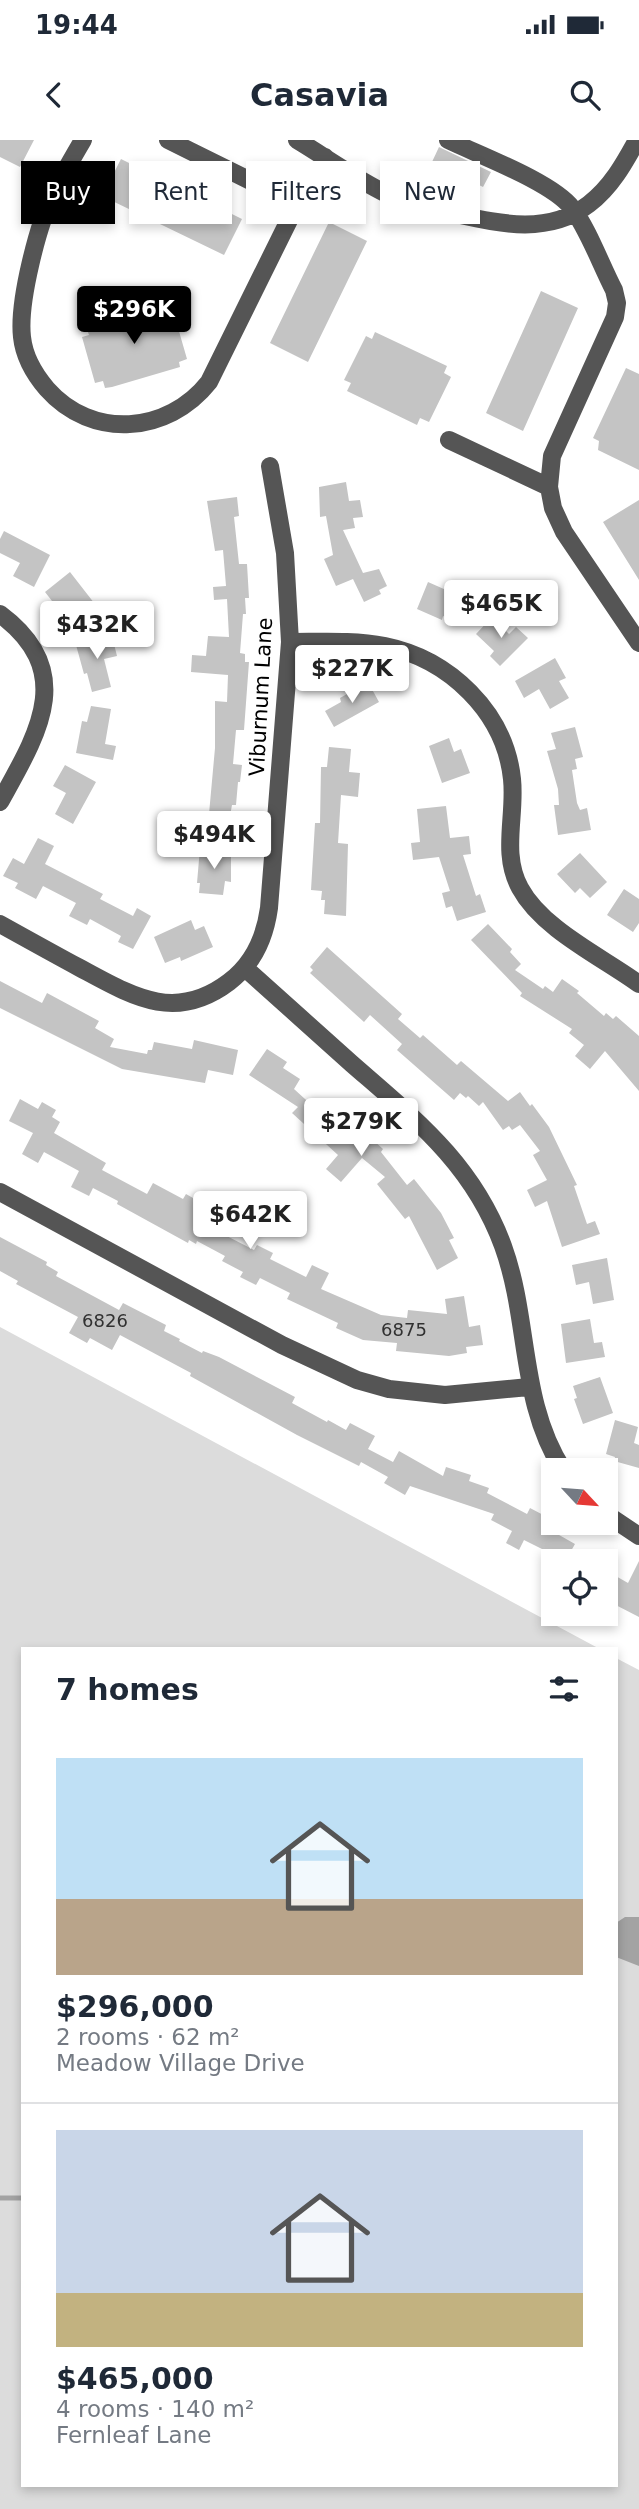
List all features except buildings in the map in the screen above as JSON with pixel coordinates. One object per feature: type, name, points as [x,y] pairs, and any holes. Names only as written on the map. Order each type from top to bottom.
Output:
[{"type":"street","points":[[83,140],[50,202],[25,297],[22,339],[38,377],[53,395],[76,414],[96,423],[120,425],[148,422],[178,411],[196,397],[216,372],[288,224]]},
{"type":"street","points":[[168,140],[246,178]]},
{"type":"street","points":[[297,140],[387,194],[442,211],[499,223],[526,225],[551,222],[590,203],[608,186],[637,140]]},
{"type":"street","points":[[448,140],[555,194],[575,212],[614,290],[617,308],[612,326],[552,456],[549,487],[553,508],[564,532],[639,643]]},
{"type":"street","points":[[323,161],[325,157]]},
{"type":"street","points":[[449,440],[549,487]]},
{"type":"street","name":"Viburnum Lane","points":[[244,968],[261,940],[267,921],[290,642],[285,553],[270,466]]},
{"type":"street","points":[[0,614],[20,630],[39,660],[45,687],[42,717],[33,740],[0,802]]},
{"type":"street","points":[[290,642],[365,643],[398,649],[430,662],[471,692],[494,723],[510,767],[512,787],[509,851],[512,869],[520,888],[529,902],[546,919],[639,984]]},
{"type":"street","points":[[0,924],[104,981],[138,997],[156,1002],[178,1003],[205,996],[219,989],[244,968],[416,1119],[460,1164],[484,1204],[509,1266],[529,1387],[545,1439],[557,1458]]},
{"type":"street","points":[[0,1192],[305,1357],[357,1380],[389,1389],[445,1395],[529,1387]]},
{"type":"street","points":[[618,1522],[639,1536]]},
{"type":"shaded area","points":[[0,1327],[541,1617],[541,1626],[557,1626],[596,1647],[21,1647],[21,2487],[618,2487],[618,1659],[639,1670],[639,2509],[0,2509]]},
{"type":"shaded area","points":[[625,1917],[639,1917],[639,1966],[618,1958],[618,1922]]},
{"type":"waterway","points":[[0,2198],[21,2198]]}]
